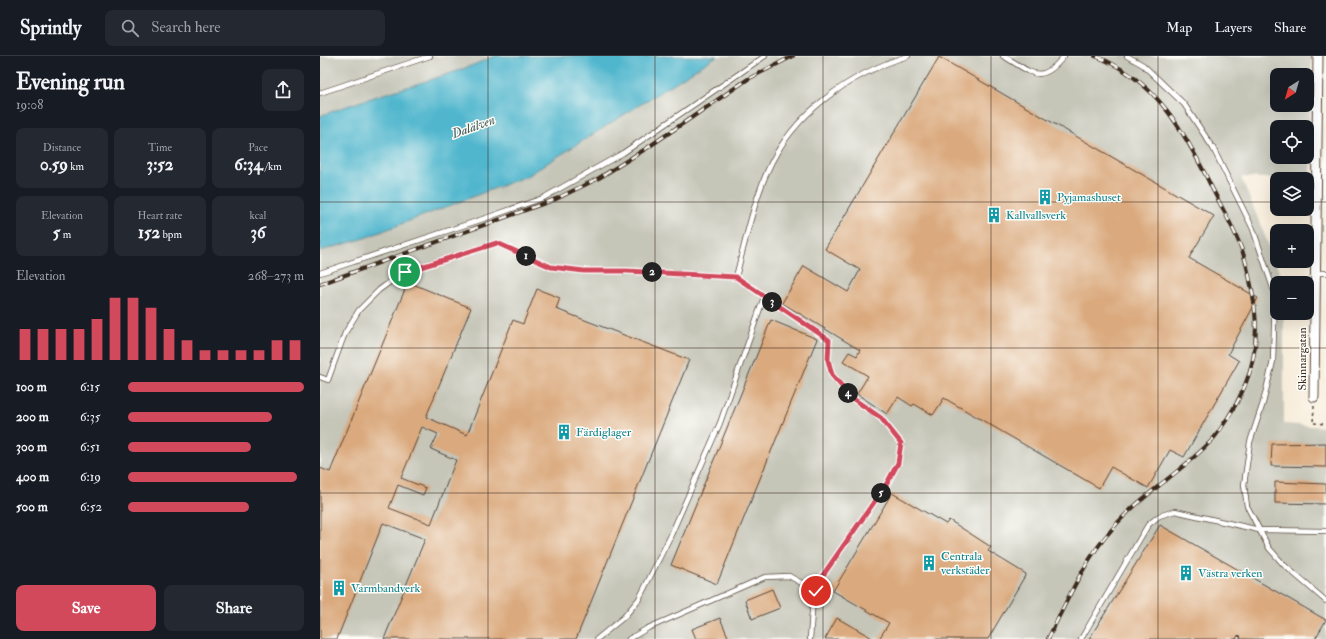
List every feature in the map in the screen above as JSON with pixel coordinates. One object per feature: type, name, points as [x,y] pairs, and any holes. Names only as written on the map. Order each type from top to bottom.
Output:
[{"type":"street","name":"Skinnargatan","points":[[1314,397],[1314,273],[1318,56]]},
{"type":"lane","points":[[320,93],[430,56]]},
{"type":"lane","points":[[320,273],[542,198],[624,153],[765,56]]},
{"type":"lane","points":[[736,277],[767,172],[786,138],[809,112],[850,80],[884,63],[908,56]]},
{"type":"lane","points":[[1003,56],[1030,73],[1042,74],[1056,66],[1064,56]]},
{"type":"lane","points":[[1127,56],[1143,65],[1184,104],[1213,148],[1253,229],[1276,294],[1273,361],[1263,403],[1250,442],[1244,485],[1247,506],[1269,548],[1284,565],[1326,601]]},
{"type":"lane","points":[[320,377],[328,380],[345,333],[359,310],[379,290],[405,272],[497,243],[551,267],[584,271],[627,271],[736,277],[829,340],[828,360],[832,375],[852,398],[881,418],[901,443],[898,463],[886,485],[821,578],[812,598],[810,639]]},
{"type":"lane","points":[[1314,273],[1326,273]]},
{"type":"lane","points":[[596,639],[624,617],[639,598],[670,537],[714,438],[764,297]]},
{"type":"lane","points":[[1081,639],[1148,526],[1159,516],[1175,511],[1259,530],[1326,531]]},
{"type":"lane","points":[[629,639],[648,628],[765,577],[789,576],[816,591]]},
{"type":"path","points":[[1314,397],[1313,423],[1326,424]]},
{"type":"shaded area","points":[[320,56],[1312,56],[1312,68],[1270,68],[1270,112],[1310,112],[1309,120],[1270,120],[1270,164],[1310,164],[1311,172],[1270,172],[1270,178],[1241,177],[1270,248],[1270,268],[1278,268],[1281,276],[1270,276],[1270,320],[1284,320],[1284,424],[1326,427],[1326,639],[320,639]]},
{"type":"water","name":"Dalälven","points":[[495,56],[717,56],[527,176],[362,239],[320,251],[320,116],[364,100],[452,73]]},
{"type":"building","points":[[939,57],[1214,216],[1189,258],[1258,298],[1228,354],[1239,361],[1184,457],[1170,450],[1148,488],[1111,467],[1099,488],[944,398],[933,415],[914,404],[912,406],[898,397],[887,414],[857,394],[868,376],[843,361],[849,352],[857,356],[860,350],[782,303],[804,266],[848,292],[860,270],[825,249]]},
{"type":"building","name":"Färdiglager","points":[[408,282],[471,308],[426,417],[467,435],[513,320],[523,324],[537,289],[560,298],[556,309],[689,360],[576,639],[384,639],[425,539],[383,523],[337,639],[320,639],[320,468],[330,472]],"holes":[[[422,427],[438,434],[431,449],[456,460],[431,524],[389,508],[398,485],[423,495],[426,488],[401,478]]]},
{"type":"building","points":[[771,320],[817,339],[717,584],[671,565]]},
{"type":"building","points":[[1326,443],[1326,467],[1271,466],[1272,444]]},
{"type":"building","points":[[1275,482],[1326,484],[1326,504],[1275,503]]},
{"type":"building","name":"Centrala verkstäder","points":[[892,493],[946,524],[949,520],[991,547],[988,551],[1026,574],[988,639],[879,639],[889,623],[833,591]]},
{"type":"building","name":"Västra verken","points":[[1160,525],[1326,620],[1315,639],[1089,639]]},
{"type":"building","points":[[772,589],[780,608],[752,619],[745,600]]},
{"type":"building","points":[[720,618],[729,639],[696,639],[692,629]]},
{"type":"building","points":[[837,618],[874,639],[825,639]]},
{"type":"railway","points":[[320,284],[556,199],[599,178],[647,148],[748,79],[793,56]]},
{"type":"railway","points":[[1048,639],[1077,581],[1103,540],[1136,504],[1200,452],[1218,433],[1244,388],[1250,373],[1255,341],[1255,308],[1244,256],[1230,223],[1190,146],[1166,109],[1151,93],[1135,78],[1116,66],[1095,56]]},
{"type":"place","name":"Pyjamashuset","points":[[1045,197]]},
{"type":"place","name":"Kallvallsverk","points":[[994,215]]},
{"type":"place","name":"Färdiglager","points":[[564,432]]},
{"type":"place","name":"Centrala verkstäder","points":[[929,563]]},
{"type":"place","name":"Västra verken","points":[[1186,573]]},
{"type":"place","name":"Varmbandverk","points":[[339,588]]},
{"type":"route","points":[[405,272],[497,243],[551,267],[584,271],[627,271],[736,277],[778,307],[820,333],[829,340],[828,360],[832,375],[852,398],[881,418],[901,443],[898,463],[886,485],[821,578],[816,591]]}]
